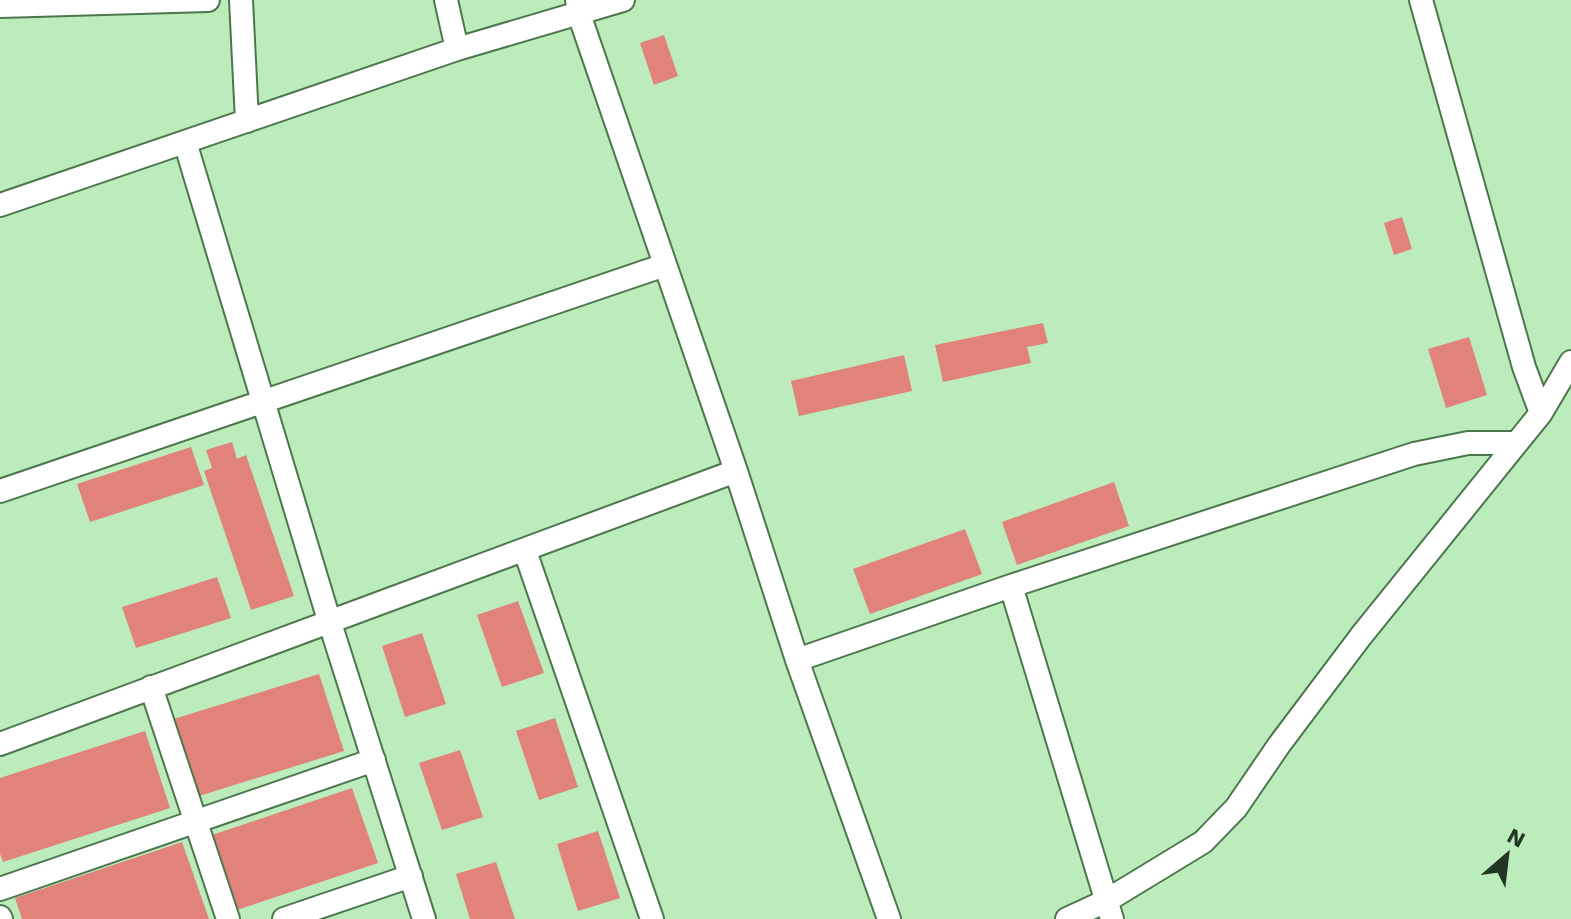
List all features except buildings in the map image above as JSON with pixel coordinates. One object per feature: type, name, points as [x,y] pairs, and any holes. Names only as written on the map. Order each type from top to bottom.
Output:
[{"type":"street","points":[[0,6],[208,0]]},
{"type":"street","points":[[241,0],[247,121]]},
{"type":"street","points":[[446,0],[457,49]]},
{"type":"street","points":[[0,205],[578,7],[623,0]]},
{"type":"street","points":[[1421,0],[1524,367],[1541,413]]},
{"type":"street","points":[[578,7],[797,660],[889,919]]},
{"type":"street","points":[[185,142],[329,620],[424,919]]},
{"type":"street","points":[[0,491],[665,265]]},
{"type":"street","points":[[1067,919],[1109,910],[1203,842],[1236,808],[1325,683],[1541,413],[1571,362]]},
{"type":"street","points":[[797,660],[1011,586],[1414,454],[1468,443],[1516,443]]},
{"type":"street","points":[[0,744],[736,471]]},
{"type":"street","points":[[525,551],[652,919]]},
{"type":"street","points":[[1011,586],[1109,910]]},
{"type":"street","points":[[151,687],[228,919]]},
{"type":"street","points":[[0,889],[374,760]]},
{"type":"street","points":[[284,919],[411,876]]}]
